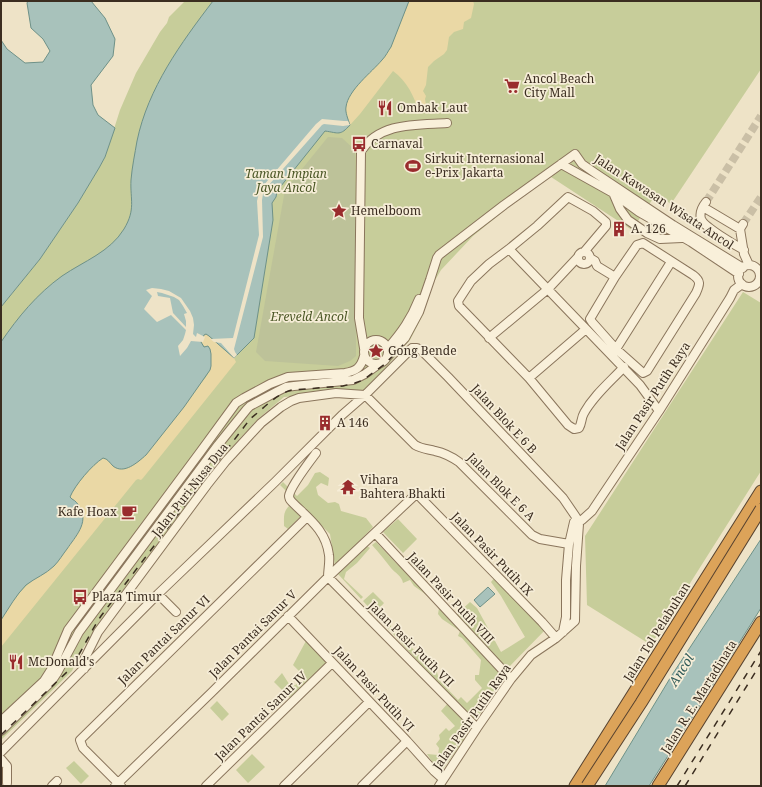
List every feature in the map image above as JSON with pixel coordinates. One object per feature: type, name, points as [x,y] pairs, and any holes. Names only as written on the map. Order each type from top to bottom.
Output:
[{"type":"highway","points":[[576,786],[592,766],[761,493]]},
{"type":"highway","name":"Jalan Tol Pelabuhan","points":[[587,786],[641,703],[761,509]]},
{"type":"highway","points":[[583,786],[638,711],[761,512]]},
{"type":"highway","name":"Jalan R. E. Martadinata","points":[[658,786],[761,622]]},
{"type":"street","points":[[1,721],[44,681],[51,670],[68,630],[202,451],[236,403],[288,376],[353,372],[363,363],[363,352],[366,345],[359,318],[361,151],[373,137],[392,128],[447,124]]},
{"type":"street","name":"Jalan Kawasan Wisata Ancol","points":[[560,164],[575,154],[592,176],[639,212],[683,238],[744,269]]},
{"type":"street","points":[[1,731],[51,682],[79,632],[239,418],[250,406],[286,387],[353,380],[382,363],[405,338],[419,312],[439,255],[560,164]]},
{"type":"street","name":"Jalan Kawasan Wisata Ancol","points":[[560,164],[592,176],[744,269]]},
{"type":"street","points":[[613,193],[620,209],[628,220],[660,239],[683,238]]},
{"type":"street","points":[[489,338],[548,289],[606,226],[605,221],[593,211],[568,197],[537,226],[471,281],[458,301],[460,308],[489,338],[528,378],[568,425],[574,429],[579,428],[582,423],[582,416],[595,396],[624,368]]},
{"type":"street","points":[[744,250],[730,242],[703,222],[700,214],[704,204],[741,227],[744,250],[744,269],[739,280],[742,284],[749,287],[759,282],[759,271],[756,268],[753,266],[744,269]]},
{"type":"street","points":[[643,243],[698,279],[700,282],[696,293],[647,371],[643,373],[616,349],[590,319],[615,277],[637,245],[643,243]]},
{"type":"street","points":[[509,249],[640,385],[659,411]]},
{"type":"street","points":[[581,254],[579,262],[584,264],[588,261],[592,266],[597,266],[615,277]]},
{"type":"street","points":[[616,349],[672,262]]},
{"type":"street","points":[[387,357],[388,348],[400,334],[413,312],[427,279],[435,266]]},
{"type":"street","name":"Jalan Pasir Putih Raya","points":[[441,783],[476,728],[511,679],[531,656],[575,622],[578,521],[592,511],[600,500],[659,411],[734,290],[742,284]]},
{"type":"street","points":[[528,378],[586,329]]},
{"type":"street","points":[[366,345],[376,340],[386,344],[388,348]]},
{"type":"street","name":"Jalan Blok E 6 B","points":[[365,395],[412,348],[421,350],[563,498],[578,521]]},
{"type":"street","points":[[364,356],[370,363],[375,365],[379,364]]},
{"type":"street","name":"Jalan Puri Nusa Dua","points":[[84,669],[84,660],[98,632],[132,584],[226,461],[261,423],[281,407],[299,398],[336,393],[365,395]]},
{"type":"street","points":[[1,752],[158,594],[275,482],[342,415],[365,395]]},
{"type":"street","name":"Jalan Blok E 6 A","points":[[365,395],[415,445],[451,456],[459,462],[532,536],[540,539],[570,544]]},
{"type":"street","points":[[202,451],[210,457]]},
{"type":"street","points":[[316,453],[299,477],[289,496],[292,502],[318,527],[323,534],[327,544],[329,556],[328,577]]},
{"type":"street","name":"Jalan Pasir Putih IX","points":[[408,501],[414,496],[418,496],[556,638]]},
{"type":"street","name":"Jalan Pantai Sanur V","points":[[118,785],[288,616],[408,501]]},
{"type":"street","name":"Jalan Pantai Sanur VI","points":[[118,785],[83,748],[80,740],[307,517]]},
{"type":"street","points":[[563,632],[566,617],[566,580],[570,544],[578,521]]},
{"type":"street","name":"Jalan Pasir Putih VIII","points":[[375,533],[511,679]]},
{"type":"street","name":"Jalan Pasir Putih VII","points":[[328,577],[476,728]]},
{"type":"street","points":[[566,580],[576,579]]},
{"type":"street","points":[[158,594],[176,612]]},
{"type":"street","name":"Jalan Pasir Putih VI","points":[[288,616],[434,771],[441,783]]},
{"type":"street","points":[[60,650],[67,654]]},
{"type":"street","name":"Jalan Pantai Sanur IV","points":[[212,784],[332,663]]},
{"type":"street","points":[[284,786],[369,702]]},
{"type":"street","points":[[362,786],[407,742]]},
{"type":"street","points":[[1,759],[7,766],[6,782]]},
{"type":"green space","name":"Taman Impian Jaya Ancol","points":[[185,1],[761,1],[761,69],[671,204],[656,194],[632,230],[548,175],[473,236],[441,270],[427,294],[423,315],[410,340],[365,391],[284,397],[259,418],[219,461],[97,625],[82,650],[72,671],[1,740],[1,307],[40,259],[78,203],[105,157],[120,110],[136,73],[160,32],[167,23],[169,17]]},
{"type":"green space","name":"Ereveld Ancol","points":[[328,137],[342,138],[355,150],[356,356],[350,361],[338,366],[265,361],[256,352],[285,190]]},
{"type":"green space","points":[[743,292],[761,303],[761,471],[651,645],[587,605],[585,536]]},
{"type":"green space","points":[[320,472],[329,478],[328,486],[321,483],[316,487],[318,495],[328,503],[335,502],[339,504],[341,511],[366,518],[373,527],[335,566],[330,534],[280,485],[283,482],[297,496],[308,485],[315,473]]},
{"type":"green space","points":[[289,506],[301,516],[288,529],[284,526],[284,517]]},
{"type":"green space","points":[[398,519],[417,539],[403,553],[383,532]]},
{"type":"green space","points":[[376,542],[398,565],[403,567],[505,675],[474,723],[363,601],[373,592],[384,603],[377,611],[408,647],[410,646],[425,661],[428,662],[437,672],[439,680],[458,700],[461,697],[467,703],[482,688],[475,680],[475,675],[479,675],[481,660],[462,638],[458,636],[460,631],[442,619],[438,614],[439,608],[428,596],[414,586],[410,580],[403,583],[400,576],[391,568],[372,545]]},
{"type":"green space","points":[[367,546],[370,548],[357,563],[346,572],[344,579],[363,597],[361,599],[338,574]]},
{"type":"green space","points":[[495,577],[548,627],[507,669],[456,615],[470,602],[477,608],[501,652],[525,637],[491,582]]},
{"type":"green space","points":[[307,639],[328,663],[291,699],[274,682],[282,673],[291,687],[307,679],[293,665]]},
{"type":"green space","points":[[217,701],[229,714],[222,721],[210,708]]},
{"type":"green space","points":[[449,702],[473,727],[440,773],[427,754],[438,755],[439,748],[436,744],[440,739],[439,735],[446,728],[449,731],[455,726],[441,711]]},
{"type":"green space","points":[[252,754],[265,767],[248,783],[236,770]]},
{"type":"green space","points":[[74,761],[89,776],[81,784],[66,768]]},
{"type":"sand","points":[[409,1],[473,1],[474,4],[471,18],[464,22],[463,29],[454,32],[449,37],[447,50],[428,67],[426,85],[423,91],[426,96],[427,111],[419,112],[409,89],[402,79],[393,71],[350,125],[346,107],[351,94],[391,47]]},
{"type":"sand","points":[[206,334],[234,358],[236,362],[143,478],[141,480],[136,480],[1,647],[1,621],[5,612],[23,589],[31,582],[72,500],[70,497],[76,487],[89,470],[103,458],[119,468],[130,467],[206,377],[210,370],[205,347],[201,342]]},
{"type":"water","points":[[28,1],[91,1],[105,18],[115,39],[113,56],[91,85],[93,105],[98,115],[115,128],[105,157],[78,203],[40,259],[1,307],[1,40],[7,49],[25,63],[43,62],[50,51],[43,39],[31,28],[27,3]]},
{"type":"water","points":[[213,1],[409,1],[391,47],[351,94],[346,107],[350,125],[344,131],[339,133],[325,131],[277,191],[276,197],[272,203],[273,220],[254,338],[234,358],[209,336],[206,334],[204,335],[201,342],[204,347],[208,346],[210,349],[210,370],[184,407],[146,455],[135,464],[122,469],[113,466],[103,458],[84,476],[70,497],[78,504],[82,514],[83,519],[80,530],[54,566],[22,589],[1,620],[1,342],[21,315],[44,290],[62,276],[96,256],[112,244],[124,229],[130,216],[132,204],[131,180],[137,141],[142,121],[149,103],[157,84],[167,67],[189,33]]},
{"type":"water","name":"Ancol","points":[[761,539],[761,608],[649,786],[605,786],[672,675]]},
{"type":"water","points":[[488,587],[495,594],[480,607],[474,600]]},
{"type":"pier","points":[[322,119],[348,121],[350,125],[322,125],[267,187],[263,194],[263,237],[234,349],[237,355],[234,358],[221,343],[214,342],[209,338],[233,338],[259,235],[257,201],[259,193],[263,186]]},
{"type":"pier","points":[[152,288],[161,289],[169,291],[181,298],[193,318],[193,334],[196,337],[197,333],[205,337],[203,342],[191,341],[180,356],[178,346],[183,340],[186,330],[171,315],[157,322],[144,309],[152,296],[146,290]],"holes":[[[157,292],[179,300],[187,313],[184,314],[186,327],[173,313],[170,298],[158,296]]]},
{"type":"tunnel","points":[[706,202],[761,116]]},
{"type":"tunnel","points":[[743,224],[761,197]]},
{"type":"railway","points":[[1,735],[68,671],[101,616],[250,419],[275,398],[286,392],[292,390],[343,386],[363,380],[385,364],[404,344]]},
{"type":"railway","points":[[677,786],[761,651]]},
{"type":"railway","points":[[685,786],[761,663]]},
{"type":"place","name":"Ancol Beach City Mall","points":[[512,86]]},
{"type":"place","name":"Ombak Laut","points":[[385,108]]},
{"type":"place","name":"Carnaval","points":[[359,144]]},
{"type":"place","name":"Sirkuit Internasional e-Prix Jakarta","points":[[413,166]]},
{"type":"place","name":"Hemelboom","points":[[339,211]]},
{"type":"place","name":"A. 126","points":[[619,229]]},
{"type":"place","name":"Gong Bende","points":[[376,351]]},
{"type":"place","name":"A 146","points":[[325,423]]},
{"type":"place","name":"Vihara Bahtera Bhakti","points":[[348,487]]},
{"type":"place","name":"Kafe Hoax","points":[[129,512]]},
{"type":"place","name":"Plaza Timur","points":[[80,597]]},
{"type":"place","name":"McDonald's","points":[[16,662]]}]
